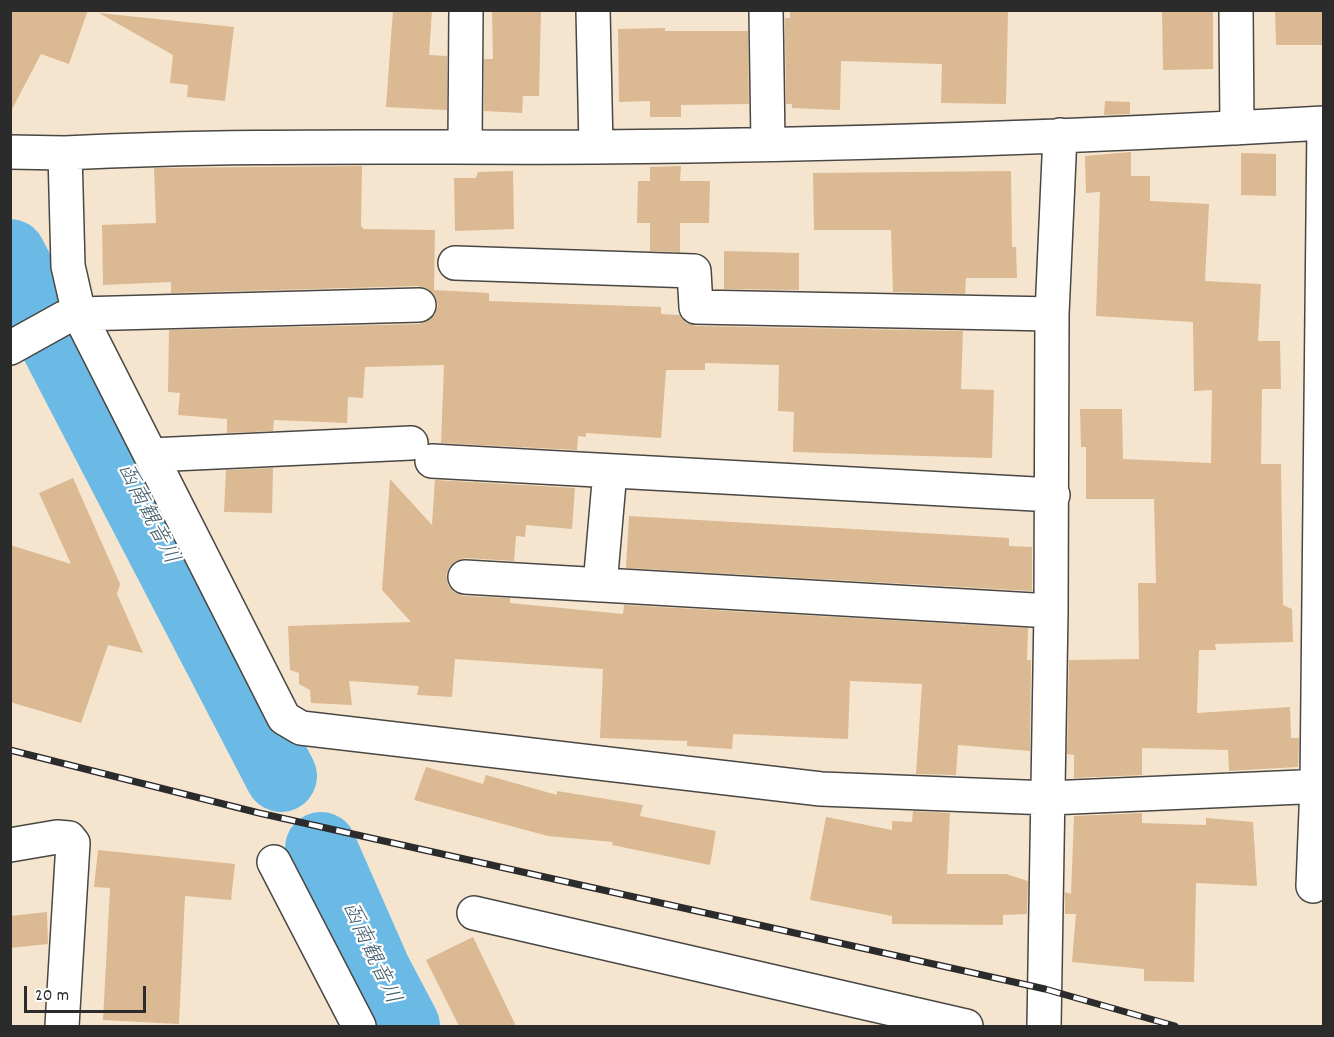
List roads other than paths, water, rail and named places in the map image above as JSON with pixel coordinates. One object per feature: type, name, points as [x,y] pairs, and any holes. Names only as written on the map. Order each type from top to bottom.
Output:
[{"type":"street","points":[[465,145],[466,10]]},
{"type":"street","points":[[593,10],[596,147]]},
{"type":"street","points":[[766,10],[768,143]]},
{"type":"street","points":[[1236,10],[1238,128]]},
{"type":"street","points":[[10,152],[65,153],[465,145],[596,147],[1060,135],[1323,123],[1320,786],[1314,886]]},
{"type":"street","points":[[1044,1026],[1053,495],[1052,314],[1060,135]]},
{"type":"street","points":[[65,153],[68,266],[72,316],[151,455],[284,717],[300,728],[821,789],[1049,798],[1320,786]]},
{"type":"street","points":[[455,263],[694,271],[696,307],[1052,314]]},
{"type":"street","points":[[13,346],[72,316],[419,305]]},
{"type":"street","points":[[151,455],[422,452],[610,471],[1053,495]]},
{"type":"street","points":[[600,585],[610,471]]},
{"type":"street","points":[[465,578],[1051,611]]},
{"type":"street","points":[[10,845],[57,837],[69,838],[73,843],[62,1026]]},
{"type":"street","points":[[274,862],[359,1026]]},
{"type":"street","points":[[474,913],[966,1026]]},
{"type":"waterway","name":"函南観音川","points":[[10,255],[281,776]]},
{"type":"waterway","name":"函南観音川","points":[[321,848],[375,971],[404,1026]]},
{"type":"railway","points":[[10,750],[259,813],[1045,989],[1175,1026]]}]
